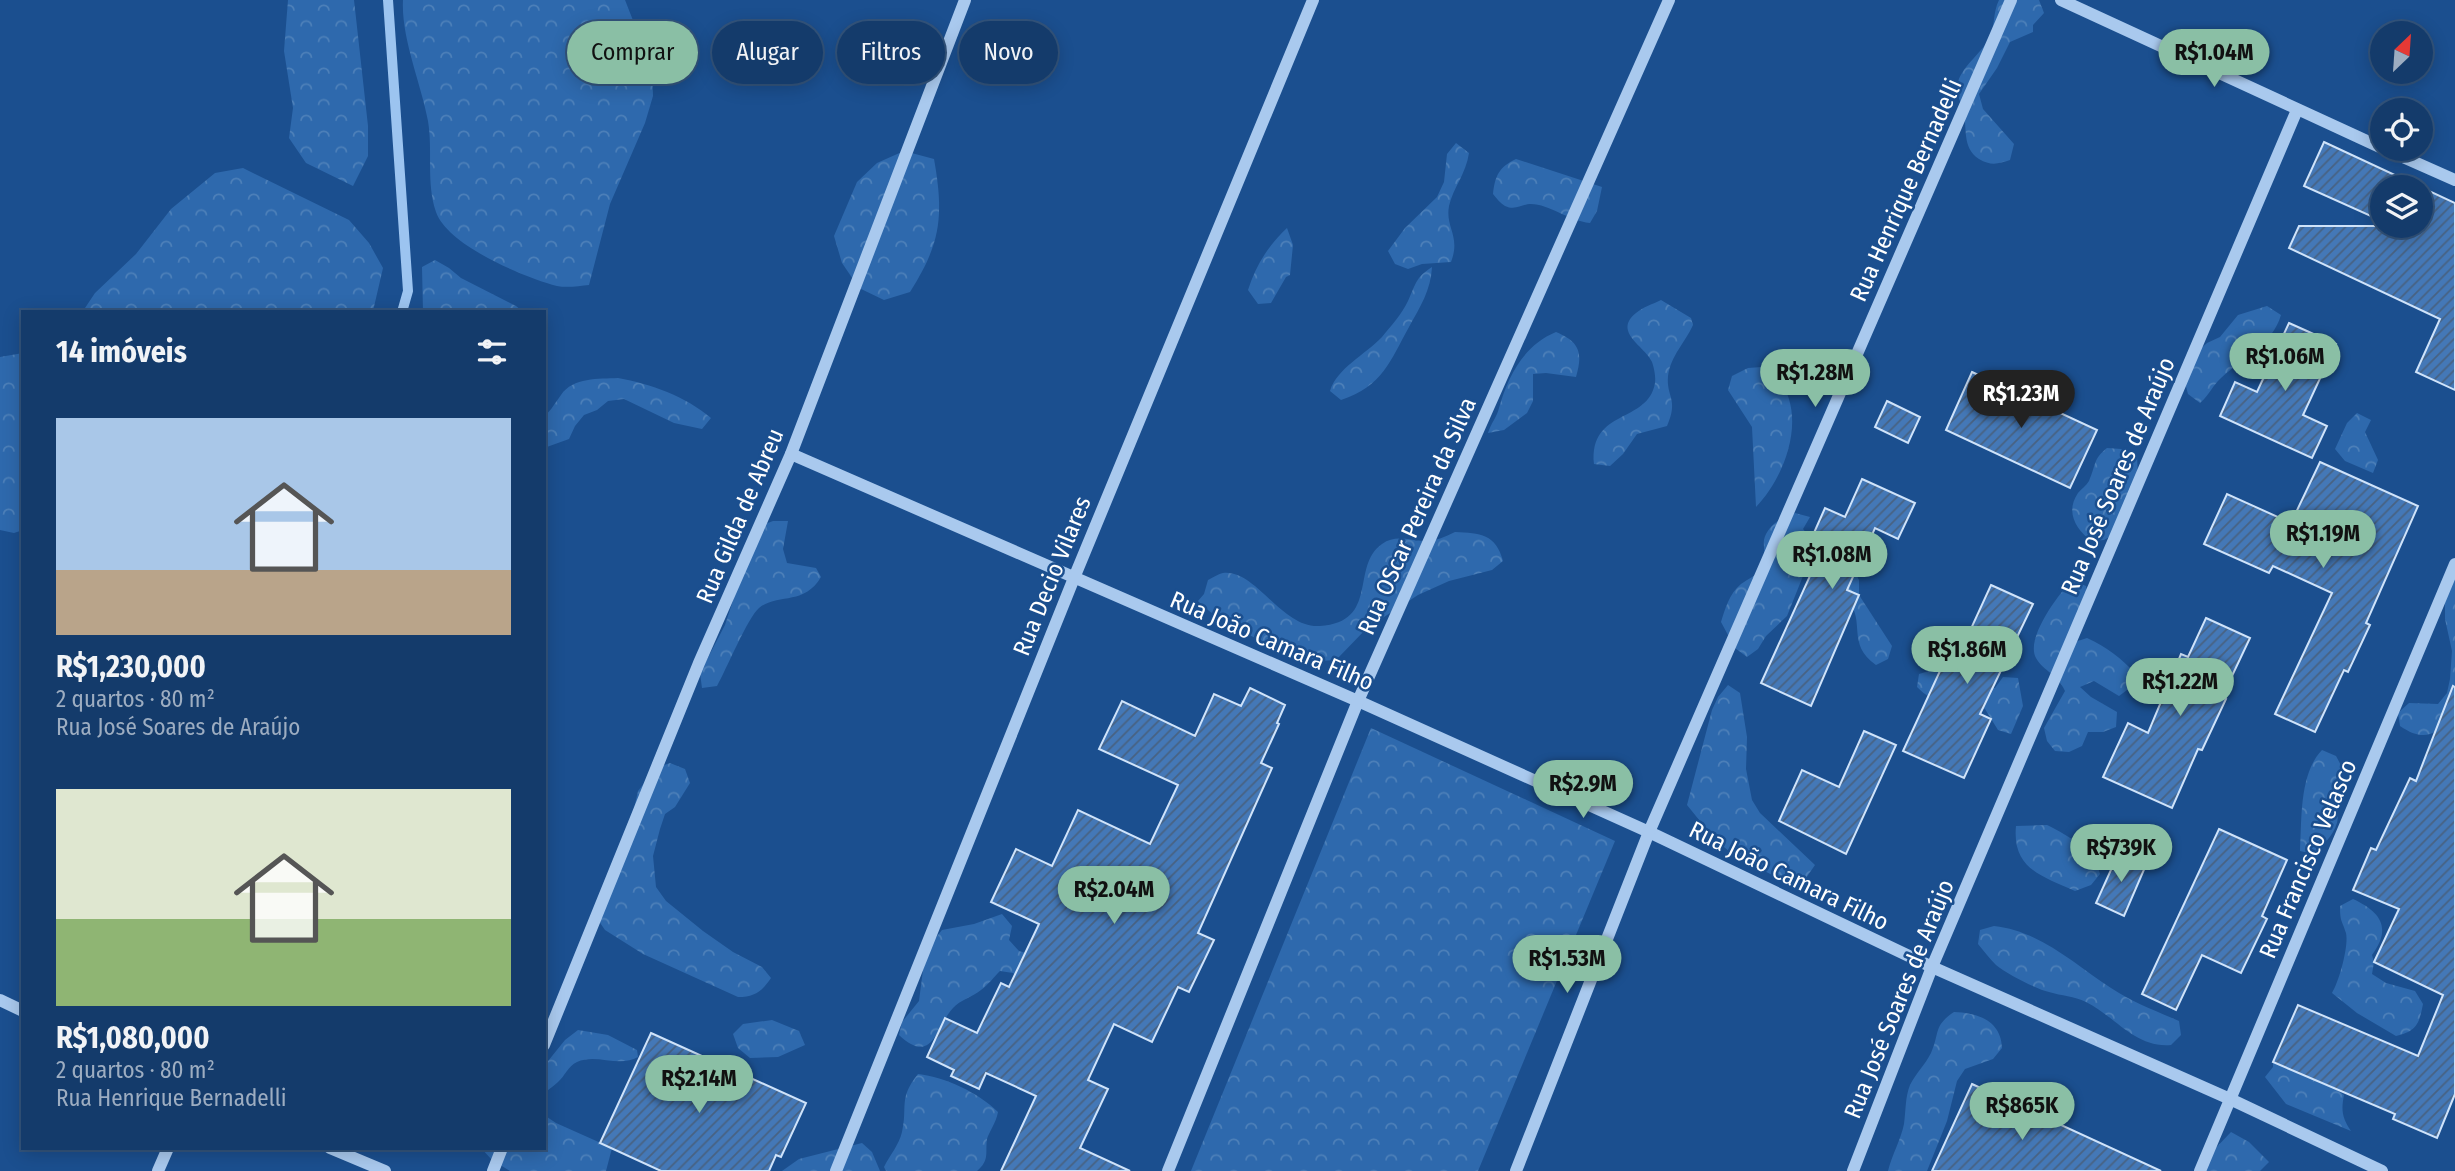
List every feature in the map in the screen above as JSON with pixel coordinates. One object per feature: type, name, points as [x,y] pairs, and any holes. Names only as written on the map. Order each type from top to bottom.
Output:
[{"type":"street","name":"Rua Gilda de Abreu","points":[[546,1040],[699,663],[791,454],[965,0]]},
{"type":"street","name":"Rua Decio Vilares","points":[[836,1171],[1074,578],[1312,0]]},
{"type":"street","name":"Rua OScar Pereira da Silva","points":[[1168,1171],[1358,701],[1669,0]]},
{"type":"street","name":"Rua Henrique Bernadelli","points":[[1516,1171],[1649,832],[2011,0]]},
{"type":"street","points":[[2061,0],[2370,142]]},
{"type":"street","name":"Rua José Soares de Araújo","points":[[1853,1171],[1932,967],[2297,110]]},
{"type":"street","points":[[2412,161],[2455,180]]},
{"type":"street","name":"Rua João Camara Filho","points":[[791,454],[1358,701],[1649,832],[1932,967],[2230,1099],[2382,1171]]},
{"type":"street","name":"Rua Francisco Velasco","points":[[2200,1171],[2455,564]]},
{"type":"street","points":[[0,1000],[21,1010]]},
{"type":"street","points":[[158,1171],[167,1150]]},
{"type":"street","points":[[335,1150],[385,1171]]},
{"type":"street","points":[[493,1171],[501,1150]]},
{"type":"green space","points":[[288,0],[354,0],[368,126],[368,156],[353,186],[306,163],[289,138],[293,108],[284,51]]},
{"type":"green space","points":[[403,0],[625,0],[633,21],[567,21],[567,84],[653,84],[653,96],[645,123],[610,204],[589,285],[557,286],[507,268],[471,248],[443,225],[433,201],[428,121],[403,15]]},
{"type":"green space","points":[[1999,0],[2039,0],[2044,13],[2033,25],[2033,32],[2010,42],[1997,68],[1979,94],[1983,109],[2014,144],[2010,160],[1994,164],[1979,159],[1967,143],[1963,109],[1957,89],[1960,76],[1990,37]]},
{"type":"green space","points":[[1456,143],[1469,153],[1449,206],[1448,214],[1454,239],[1451,262],[1422,264],[1408,269],[1395,264],[1388,251],[1405,228],[1437,197],[1444,182],[1447,154]]},
{"type":"green space","points":[[904,151],[934,159],[939,197],[937,228],[928,259],[910,292],[884,300],[859,288],[842,263],[834,236],[857,182],[877,163]]},
{"type":"green space","points":[[1516,159],[1602,187],[1597,211],[1590,223],[1538,205],[1527,204],[1512,208],[1502,204],[1493,194],[1495,182],[1502,169]]},
{"type":"green space","points":[[243,168],[349,220],[369,243],[383,268],[373,310],[84,310],[95,293],[136,254],[171,209],[215,173]]},
{"type":"green space","points":[[1287,228],[1293,245],[1290,275],[1286,277],[1271,303],[1258,304],[1248,290],[1251,281],[1263,256]]},
{"type":"green space","points":[[435,260],[461,278],[521,310],[423,310],[422,267]]},
{"type":"green space","points":[[1432,267],[1424,298],[1384,371],[1367,387],[1341,400],[1330,391],[1339,375],[1382,337],[1403,311],[1419,278]]},
{"type":"green space","points":[[1661,300],[1691,318],[1693,325],[1675,355],[1668,376],[1672,410],[1667,426],[1637,434],[1623,454],[1610,466],[1594,464],[1595,446],[1600,433],[1642,405],[1650,396],[1655,381],[1653,364],[1633,339],[1628,327],[1636,313]]},
{"type":"green space","points":[[2267,306],[2281,315],[2277,326],[2264,343],[2221,378],[2200,403],[2188,394],[2184,379],[2196,353],[2207,343],[2220,337],[2238,315]]},
{"type":"green space","points":[[1556,332],[1570,340],[1578,349],[1576,377],[1533,374],[1533,401],[1527,413],[1504,430],[1488,433],[1507,384],[1519,363],[1535,345]]},
{"type":"green space","points":[[21,353],[21,531],[14,533],[0,530],[0,357]]},
{"type":"green space","points":[[1762,367],[1776,376],[1786,391],[1792,426],[1784,462],[1767,494],[1756,507],[1752,427],[1728,390],[1732,376],[1748,368]]},
{"type":"green space","points":[[618,378],[643,384],[690,403],[711,418],[702,429],[674,423],[624,399],[608,401],[597,410],[584,415],[569,439],[546,447],[546,415],[566,389],[587,380]]},
{"type":"green space","points":[[2357,413],[2371,420],[2365,432],[2378,460],[2373,473],[2345,461],[2335,449],[2347,423]]},
{"type":"green space","points":[[2107,448],[2121,449],[2137,455],[2138,480],[2116,533],[2104,540],[2091,541],[2077,526],[2072,507],[2078,493],[2089,481],[2097,459]]},
{"type":"green space","points":[[1795,513],[1810,517],[1803,529],[1813,541],[1852,567],[1859,580],[1859,595],[1892,646],[1888,659],[1876,665],[1867,657],[1859,641],[1856,616],[1848,601],[1812,574],[1803,576],[1787,616],[1766,636],[1758,649],[1747,657],[1735,648],[1721,622],[1728,602],[1733,592],[1762,567],[1765,557],[1764,540],[1768,530],[1781,519]]},
{"type":"green space","points":[[773,521],[788,521],[783,549],[787,563],[816,568],[821,577],[814,586],[799,596],[774,601],[759,608],[743,632],[717,686],[702,688],[700,673],[725,625],[757,527]]},
{"type":"green space","points":[[1455,532],[1479,534],[1491,540],[1503,561],[1492,570],[1449,581],[1418,595],[1367,628],[1336,660],[1320,661],[1274,646],[1237,629],[1198,601],[1204,594],[1208,580],[1223,573],[1235,574],[1247,580],[1293,618],[1306,624],[1320,626],[1339,622],[1350,615],[1358,604],[1367,566],[1382,544],[1398,539],[1433,540]]},
{"type":"green space","points":[[2455,558],[2455,716],[2435,732],[2416,734],[2400,726],[2398,713],[2409,703],[2438,704],[2447,693],[2452,651],[2445,619],[2445,602]]},
{"type":"green space","points":[[2072,580],[2086,586],[2089,601],[2075,642],[2087,638],[2094,641],[2113,653],[2136,674],[2131,687],[2119,696],[2094,681],[2080,687],[2091,697],[2117,712],[2116,727],[2103,732],[2088,732],[2082,746],[2069,752],[2055,751],[2047,741],[2044,728],[2065,691],[2058,680],[2039,663],[2034,649],[2035,639],[2045,617]]},
{"type":"green space","points":[[1939,668],[1980,688],[1995,688],[2003,677],[2018,678],[2023,706],[2011,734],[1998,730],[1985,709],[1958,696],[1946,699],[1931,698],[1917,687],[1919,674]]},
{"type":"green space","points":[[1728,685],[1740,693],[1747,737],[1746,769],[1752,800],[1760,813],[1815,865],[1799,888],[1736,857],[1687,805],[1712,710]]},
{"type":"green space","points":[[1371,728],[1615,841],[1478,1171],[1191,1171]]},
{"type":"green space","points":[[2322,750],[2336,756],[2343,769],[2336,787],[2338,817],[2335,828],[2314,854],[2300,851],[2302,811],[2309,771]]},
{"type":"green space","points":[[670,763],[685,769],[690,783],[675,807],[665,814],[660,829],[653,856],[656,887],[666,901],[703,931],[733,952],[762,967],[771,978],[754,994],[738,997],[643,954],[605,930],[596,917],[631,822],[638,791],[656,768]]},
{"type":"green space","points":[[2047,825],[2072,839],[2092,858],[2100,874],[2091,885],[2075,891],[2041,875],[2024,862],[2016,841],[2016,826]]},
{"type":"green space","points":[[2353,899],[2377,915],[2382,929],[2372,955],[2372,974],[2386,983],[2415,991],[2423,1004],[2416,1026],[2409,1032],[2396,1036],[2357,1013],[2332,993],[2346,946],[2340,906]]},
{"type":"green space","points":[[1002,914],[1012,926],[1009,940],[1019,951],[1035,956],[1024,983],[1013,973],[1000,971],[984,988],[953,1008],[927,1045],[919,1047],[910,1044],[899,1035],[902,1022],[919,1001],[923,970],[933,941],[942,930],[974,924]]},
{"type":"green space","points":[[1994,926],[2011,929],[2041,941],[2119,993],[2179,1021],[2181,1035],[2171,1045],[2147,1042],[2086,1002],[2029,985],[2007,973],[1996,965],[1978,944],[1980,930]]},
{"type":"green space","points":[[1954,1012],[1972,1014],[1987,1020],[1998,1031],[2002,1048],[1993,1059],[1965,1069],[1957,1081],[1947,1121],[1927,1171],[1888,1171],[1903,1130],[1910,1085],[1931,1053],[1940,1026]]},
{"type":"green space","points":[[772,1020],[799,1031],[805,1045],[778,1057],[750,1058],[738,1048],[733,1034],[743,1024]]},
{"type":"green space","points":[[578,1030],[608,1035],[637,1050],[638,1057],[623,1061],[592,1059],[577,1062],[546,1091],[546,1064],[565,1040]]},
{"type":"green space","points":[[2273,1062],[2333,1087],[2344,1095],[2343,1114],[2351,1131],[2286,1104],[2265,1077],[2273,1067]]},
{"type":"green space","points":[[918,1074],[961,1087],[998,1112],[987,1139],[985,1160],[977,1171],[886,1171],[884,1167],[902,1132],[906,1096]]},
{"type":"green space","points":[[546,1116],[612,1148],[606,1171],[510,1171],[492,1160],[483,1150],[546,1150]]},
{"type":"green space","points":[[2231,1132],[2249,1142],[2269,1162],[2260,1171],[2199,1171],[2211,1153]]},
{"type":"green space","points":[[862,1143],[872,1152],[880,1171],[782,1171],[799,1159]]},
{"type":"building","points":[[2324,142],[2395,175],[2370,175],[2370,216],[2304,186]]},
{"type":"building","points":[[2433,193],[2455,203],[2455,390],[2416,372],[2440,319],[2289,248],[2299,226],[2370,226],[2370,238],[2433,238]]},
{"type":"building","points":[[2289,323],[2336,344],[2303,415],[2327,426],[2312,458],[2220,416],[2235,382],[2257,392]]},
{"type":"building","points":[[1972,372],[2097,430],[2070,488],[1946,430]]},
{"type":"building","points":[[1887,401],[1920,417],[1908,443],[1875,427]]},
{"type":"building","points":[[2320,462],[2418,506],[2366,623],[2370,625],[2348,672],[2344,670],[2315,732],[2275,714],[2332,593],[2273,566],[2269,573],[2204,544],[2227,494],[2291,523]]},
{"type":"building","points":[[1862,479],[1915,503],[1898,539],[1875,528],[1847,590],[1859,595],[1811,706],[1761,683],[1826,541],[1813,535],[1825,508],[1845,517]]},
{"type":"building","points":[[1991,585],[2033,604],[1980,714],[1991,719],[1964,778],[1903,751],[1940,671],[1936,670],[1951,638],[1964,644]]},
{"type":"building","points":[[2206,618],[2250,638],[2222,697],[2226,699],[2202,750],[2198,749],[2172,808],[2103,777],[2128,723],[2148,733],[2181,654],[2188,657]]},
{"type":"building","points":[[2453,686],[2455,1094],[2437,1138],[2393,1119],[2395,1114],[2273,1062],[2298,1005],[2418,1056],[2443,995],[2374,962],[2399,909],[2353,890],[2371,848],[2376,850],[2410,778],[2416,781]]},
{"type":"building","points":[[1250,688],[1285,705],[1261,763],[1272,768],[1198,933],[1214,940],[1189,992],[1178,987],[1152,1042],[1114,1024],[1088,1080],[1108,1089],[1080,1148],[1130,1171],[1001,1171],[1036,1096],[986,1073],[979,1089],[951,1076],[954,1070],[927,1057],[945,1018],[977,1033],[1001,983],[1009,987],[1039,924],[991,902],[1016,849],[1052,866],[1078,810],[1150,844],[1178,785],[1099,749],[1122,701],[1195,736],[1214,694],[1241,706]]},
{"type":"building","points":[[1864,731],[1896,745],[1846,854],[1779,821],[1802,770],[1839,787]]},
{"type":"building","points":[[2219,829],[2287,860],[2262,916],[2267,919],[2241,973],[2202,955],[2176,1010],[2142,994]]},
{"type":"building","points":[[2119,852],[2146,865],[2124,916],[2096,903]]},
{"type":"building","points":[[651,1033],[806,1103],[781,1157],[776,1155],[769,1171],[661,1171],[600,1143]]},
{"type":"building","points":[[1972,1084],[2161,1171],[1932,1171]]},
{"type":"waterway","points":[[388,0],[408,291],[403,310]]}]
